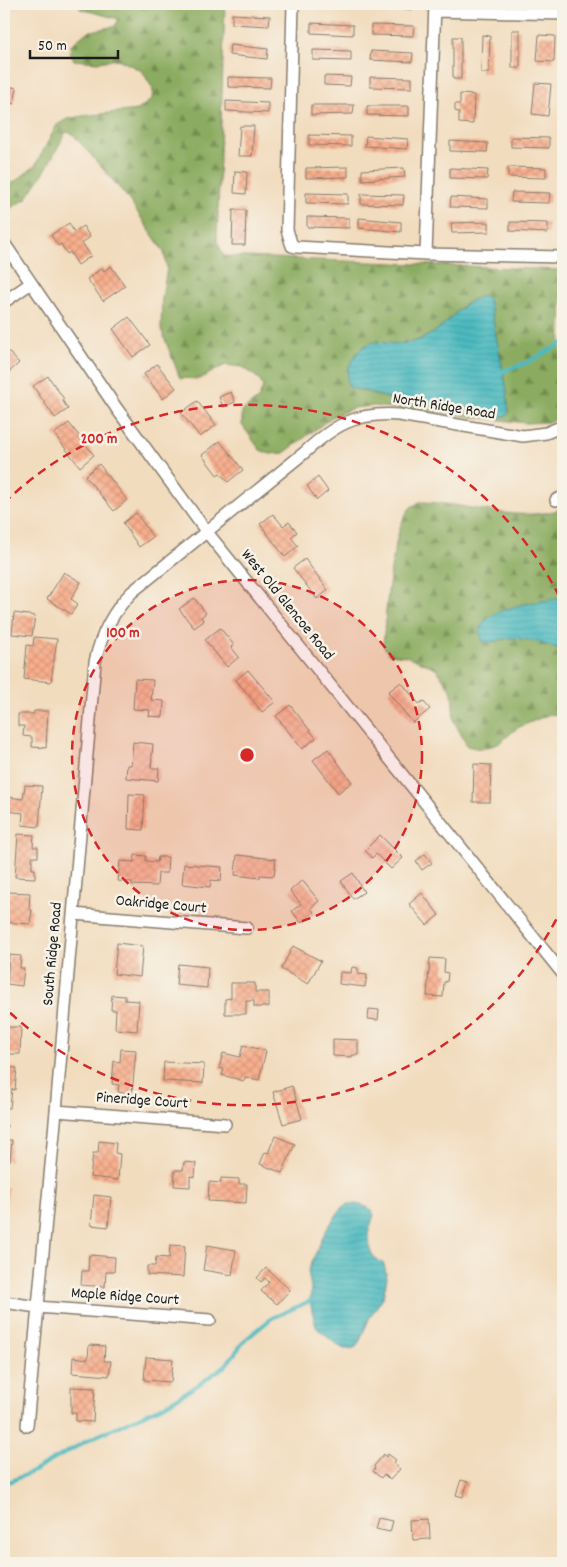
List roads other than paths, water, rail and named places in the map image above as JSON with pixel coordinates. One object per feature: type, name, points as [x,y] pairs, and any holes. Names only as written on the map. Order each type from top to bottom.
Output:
[{"type":"street","points":[[293,4],[287,230],[292,246],[426,254],[563,257]]},
{"type":"street","points":[[426,254],[435,7],[563,14]]},
{"type":"street","name":"West Old Glencoe Road","points":[[4,243],[117,409],[206,531],[563,974]]},
{"type":"street","points":[[4,302],[31,283]]},
{"type":"street","name":"North Ridge Road","points":[[206,531],[304,453],[322,436],[337,426],[354,419],[381,414],[399,415],[523,436],[546,433],[563,426]]},
{"type":"street","name":"South Ridge Road","points":[[27,1426],[94,671],[100,642],[107,624],[125,599],[206,531]]},
{"type":"street","name":"Oakridge Court","points":[[73,914],[247,928]]},
{"type":"street","name":"Pineridge Court","points":[[56,1112],[225,1124]]},
{"type":"street","name":"Maple Ridge Court","points":[[4,1302],[37,1307],[210,1320]]},
{"type":"water","points":[[484,296],[487,297],[490,304],[507,391],[509,413],[506,416],[500,417],[486,411],[464,407],[402,402],[349,387],[347,375],[349,368],[356,355],[365,346],[374,342],[404,343],[419,340],[438,330],[469,302]]},
{"type":"water","points":[[563,598],[563,650],[517,638],[483,642],[480,632],[481,627],[494,614],[517,606]]},
{"type":"water","points":[[349,1204],[364,1206],[370,1209],[374,1215],[369,1230],[370,1250],[374,1257],[384,1264],[387,1278],[383,1297],[369,1319],[359,1343],[351,1349],[344,1349],[318,1329],[315,1323],[310,1301],[311,1288],[308,1271],[325,1232],[342,1207]]},
{"type":"waterway","points":[[499,371],[526,363],[563,343]]},
{"type":"waterway","points":[[4,1484],[30,1473],[90,1439],[165,1405],[225,1366],[245,1340],[272,1318],[310,1301]]}]
